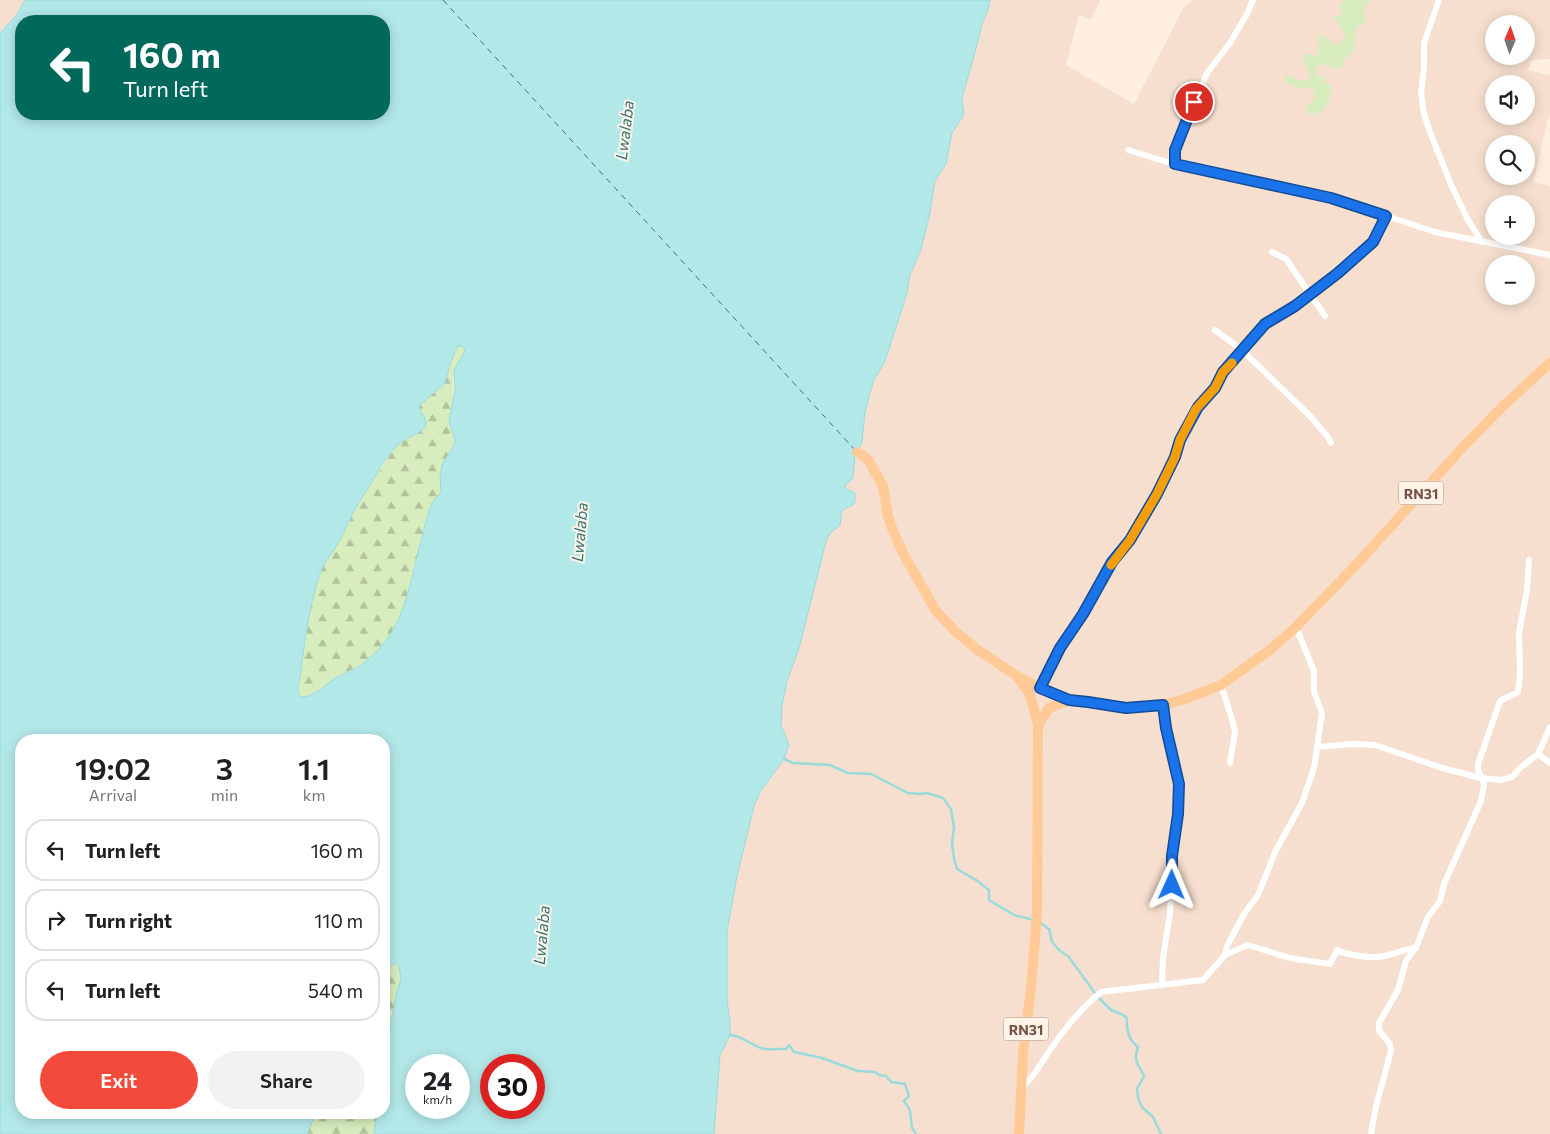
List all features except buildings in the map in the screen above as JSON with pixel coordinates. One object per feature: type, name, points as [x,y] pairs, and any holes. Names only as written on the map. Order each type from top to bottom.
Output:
[{"type":"main road","name":"RN31","points":[[1069,700],[1126,708],[1163,705],[1221,685],[1271,649],[1296,627],[1355,566],[1464,446],[1502,407],[1550,363]]},
{"type":"main road","points":[[857,452],[868,460],[883,486],[888,516],[893,531],[904,555],[936,611],[956,632],[978,650],[1017,676],[1069,700]]},
{"type":"main road","points":[[1017,676],[1030,694],[1038,725]]},
{"type":"main road","points":[[1038,725],[1050,708],[1069,700]]},
{"type":"main road","name":"RN31","points":[[1019,1134],[1023,1053],[1037,913],[1038,725]]},
{"type":"street","points":[[1175,164],[1175,150],[1207,73],[1230,43],[1253,0]]},
{"type":"street","points":[[1439,0],[1424,43],[1421,93],[1424,114],[1452,187],[1468,220],[1482,242]]},
{"type":"street","points":[[1128,150],[1175,164],[1331,198],[1435,232],[1550,255]]},
{"type":"street","points":[[1040,688],[1060,648],[1083,614],[1112,562],[1130,540],[1157,494],[1175,457],[1180,440],[1196,409],[1215,388],[1223,372],[1267,322],[1295,306],[1338,273],[1373,242],[1386,216]]},
{"type":"street","points":[[1272,252],[1286,259],[1325,316]]},
{"type":"street","points":[[1215,330],[1242,350],[1310,416],[1331,443]]},
{"type":"street","points":[[1371,1134],[1376,1106],[1391,1051],[1390,1044],[1380,1031],[1379,1023],[1398,990],[1406,962],[1416,948],[1428,917],[1440,901],[1444,884],[1481,801],[1484,784],[1478,770],[1478,764],[1500,701],[1518,692],[1520,633],[1529,560]]},
{"type":"street","points":[[1022,1090],[1068,1025],[1090,1000],[1101,992],[1203,980],[1224,955],[1244,914],[1258,895],[1276,850],[1302,803],[1314,768],[1322,713],[1314,692],[1314,671],[1296,627]]},
{"type":"street","points":[[1221,685],[1235,732],[1230,762]]},
{"type":"street","points":[[1162,984],[1163,958],[1170,914],[1172,856],[1179,810],[1179,784],[1166,728],[1163,705]]},
{"type":"street","points":[[1317,746],[1375,745],[1433,765],[1481,778],[1501,780],[1512,776],[1538,754],[1550,727]]},
{"type":"street","points":[[1538,754],[1550,762]]},
{"type":"street","points":[[1224,955],[1250,945],[1290,958],[1330,964],[1337,950],[1346,954],[1380,957],[1404,949],[1416,948]]},
{"type":"shaded area","points":[[0,0],[25,0],[15,17],[0,33]]},
{"type":"shaded area","points":[[990,0],[1100,0],[1091,20],[1079,14],[1066,65],[1134,104],[1184,7],[1194,0],[1550,0],[1550,59],[1535,60],[1535,15],[1485,15],[1485,65],[1530,65],[1528,70],[1550,75],[1550,113],[1535,177],[1535,135],[1485,135],[1485,185],[1535,185],[1535,182],[1550,186],[1550,1134],[714,1134],[720,1055],[730,1035],[727,1000],[727,932],[750,818],[757,798],[784,759],[788,745],[781,725],[781,718],[787,681],[799,648],[826,541],[831,532],[840,525],[842,512],[855,498],[855,493],[845,488],[845,486],[850,481],[855,456],[862,442],[865,413],[874,380],[884,363],[907,293],[910,275],[921,249],[929,218],[935,181],[946,164],[952,133],[964,115],[961,98]]},
{"type":"green space","points":[[1343,0],[1369,0],[1363,13],[1366,20],[1356,29],[1355,47],[1349,57],[1343,58],[1343,65],[1339,69],[1320,64],[1316,69],[1316,78],[1324,75],[1325,82],[1331,85],[1331,91],[1325,108],[1311,115],[1305,109],[1315,98],[1314,89],[1300,88],[1284,82],[1286,74],[1301,81],[1310,78],[1303,58],[1305,53],[1318,56],[1319,33],[1336,46],[1346,34],[1333,17],[1342,14],[1340,6]]},
{"type":"green space","points":[[458,346],[463,346],[465,351],[453,376],[455,440],[441,471],[441,492],[431,505],[401,616],[391,636],[368,659],[315,693],[301,697],[298,689],[309,616],[322,566],[339,541],[363,495],[396,446],[419,432],[425,418],[419,406],[445,383],[451,361]]},
{"type":"green space","points":[[397,963],[399,966],[401,980],[390,1027],[390,967]]},
{"type":"green space","points":[[313,1119],[376,1119],[374,1134],[307,1134]]},
{"type":"water","name":"Lwalaba","points":[[25,0],[990,0],[962,98],[964,115],[952,133],[946,164],[935,181],[929,218],[921,249],[910,275],[907,293],[889,349],[870,393],[865,413],[862,442],[855,456],[853,478],[845,486],[845,488],[855,493],[854,503],[842,512],[840,525],[831,532],[826,541],[799,648],[787,681],[782,705],[781,725],[789,745],[784,759],[761,791],[754,806],[737,876],[727,932],[727,1000],[730,1035],[720,1055],[714,1134],[374,1134],[376,1119],[390,1119],[390,1027],[401,979],[399,966],[395,963],[390,967],[390,734],[15,734],[15,1119],[313,1119],[307,1134],[0,1134],[0,33],[15,17],[15,120],[390,120],[390,15],[17,15]],"holes":[[[461,345],[465,351],[454,370],[455,391],[449,421],[455,440],[454,445],[442,465],[440,477],[441,492],[434,500],[426,520],[408,593],[396,624],[376,652],[361,665],[337,677],[315,693],[301,697],[298,689],[306,634],[314,593],[322,569],[386,458],[403,441],[424,429],[426,421],[419,406],[445,383],[451,361],[458,346]]]},
{"type":"waterway","points":[[784,759],[793,763],[830,765],[848,773],[871,774],[908,793],[927,793],[943,798],[951,809],[954,827],[952,843],[957,869],[989,890],[989,900],[1014,915],[1034,920]]},
{"type":"waterway","points":[[1039,922],[1049,929],[1052,942],[1060,951],[1068,956],[1095,993]]},
{"type":"waterway","points":[[1099,998],[1111,1010],[1127,1018],[1128,1034],[1138,1047],[1136,1059],[1144,1076],[1137,1089],[1138,1098],[1142,1107],[1153,1117],[1161,1134]]},
{"type":"waterway","points":[[730,1035],[763,1049],[786,1049],[789,1045],[794,1052],[822,1058],[858,1071],[875,1072],[886,1076],[891,1082],[905,1084],[909,1096],[904,1101],[910,1110],[912,1128],[916,1134]]},
{"type":"ferry route","points":[[443,0],[855,450]]},
{"type":"slow traffic","points":[[1111,565],[1130,540],[1157,494],[1170,470],[1180,440],[1196,409],[1215,388],[1223,372],[1232,363]]},
{"type":"route","points":[[1172,885],[1172,856],[1178,814],[1179,784],[1166,728],[1163,705],[1126,708],[1069,700],[1040,688],[1060,648],[1083,614],[1112,562],[1130,540],[1157,494],[1170,470],[1180,440],[1198,407],[1215,388],[1223,372],[1267,322],[1295,306],[1338,273],[1373,242],[1386,216],[1331,198],[1175,164],[1174,153],[1194,102]]}]
